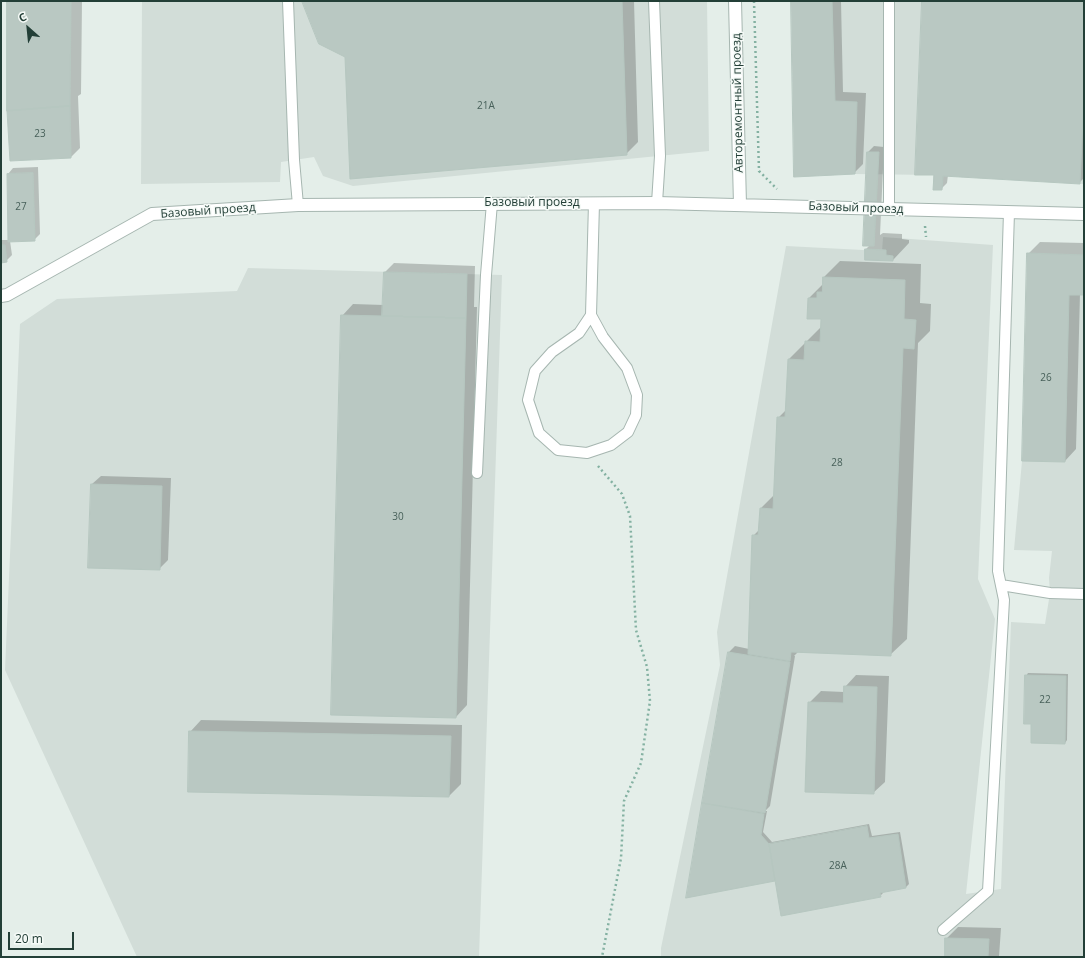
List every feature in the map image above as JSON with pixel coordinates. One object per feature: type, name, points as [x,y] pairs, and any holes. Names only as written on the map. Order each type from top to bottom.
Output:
[{"type":"street","name":"Авторемонтный проезд","points":[[735,1],[740,205]]},
{"type":"street","name":"Базовый проезд","points":[[1,296],[152,214],[298,205],[492,203],[657,203],[1084,214]]},
{"type":"lane","points":[[288,1],[294,160],[298,205]]},
{"type":"lane","points":[[654,1],[660,156],[657,203]]},
{"type":"lane","points":[[889,1],[889,209]]},
{"type":"lane","points":[[477,473],[486,275],[492,203]]},
{"type":"lane","points":[[591,314],[603,337],[627,368],[637,395],[636,415],[628,432],[611,445],[587,453],[558,450],[539,433],[528,400],[535,371],[552,352],[580,333],[591,314],[594,203]]},
{"type":"lane","points":[[943,930],[988,891],[1004,600],[998,571],[1009,212]]},
{"type":"lane","points":[[1001,585],[1050,593],[1084,594]]},
{"type":"path","points":[[754,1],[759,171],[778,189]]},
{"type":"path","points":[[925,210],[926,237]]},
{"type":"path","points":[[587,453],[622,494],[630,516],[636,630],[647,667],[650,701],[641,763],[624,801],[621,858],[602,957]]},
{"type":"shaded area","points":[[142,1],[707,1],[709,151],[353,186],[323,176],[314,157],[281,162],[280,182],[141,184]]},
{"type":"shaded area","points":[[791,1],[1084,1],[1084,184],[943,176],[942,190],[933,190],[933,175],[855,174],[794,177]]},
{"type":"shaded area","points":[[883,237],[993,245],[978,579],[995,619],[966,894],[1001,889],[1011,622],[1045,624],[1050,593],[1049,578],[1052,551],[1014,550],[1022,461],[1027,253],[1084,255],[1084,957],[661,957],[661,948],[720,665],[717,632],[786,246],[882,251]]},
{"type":"shaded area","points":[[248,268],[502,275],[479,957],[137,957],[5,670],[20,324],[57,299],[237,291]]},
{"type":"building","points":[[7,1],[71,1],[70,106],[7,111]]},
{"type":"building","points":[[302,1],[622,1],[627,155],[350,179],[345,57],[319,44]]},
{"type":"building","points":[[791,1],[832,1],[835,101],[857,102],[855,174],[794,177]]},
{"type":"building","points":[[922,1],[1084,1],[1084,96],[1080,184],[943,176],[942,190],[933,190],[934,175],[915,175]]},
{"type":"building","points":[[70,106],[71,158],[10,161],[7,111]]},
{"type":"building","points":[[867,152],[879,152],[874,246],[863,246]]},
{"type":"building","points":[[33,173],[35,241],[8,242],[7,174]]},
{"type":"building","points":[[1,245],[5,245],[7,262],[1,263]]},
{"type":"building","points":[[865,249],[886,250],[886,255],[893,256],[893,261],[865,260]]},
{"type":"building","points":[[1027,253],[1084,255],[1084,295],[1069,295],[1065,462],[1022,461]]},
{"type":"building","points":[[384,272],[467,274],[466,318],[382,316]]},
{"type":"building","points":[[823,277],[905,280],[904,319],[916,320],[914,349],[903,348],[891,656],[791,652],[790,661],[748,654],[752,535],[758,535],[760,508],[773,509],[777,417],[785,417],[788,359],[804,360],[805,341],[820,342],[821,319],[807,319],[808,298],[817,298],[817,292],[822,292]]},
{"type":"building","points":[[341,315],[466,318],[456,718],[331,715]]},
{"type":"building","points":[[91,484],[162,486],[160,570],[88,568]]},
{"type":"building","points":[[728,652],[790,662],[765,813],[702,803]]},
{"type":"building","points":[[1025,675],[1066,676],[1065,744],[1031,743],[1031,724],[1024,724]]},
{"type":"building","points":[[844,686],[877,687],[874,794],[805,792],[808,702],[843,703]]},
{"type":"building","points":[[189,731],[451,736],[449,797],[188,792]]},
{"type":"building","points":[[702,803],[764,814],[761,835],[769,844],[775,881],[686,898]]},
{"type":"building","points":[[867,826],[869,838],[898,834],[906,888],[880,893],[881,897],[781,916],[769,844]]},
{"type":"building","points":[[945,938],[989,939],[988,957],[945,957]]}]
